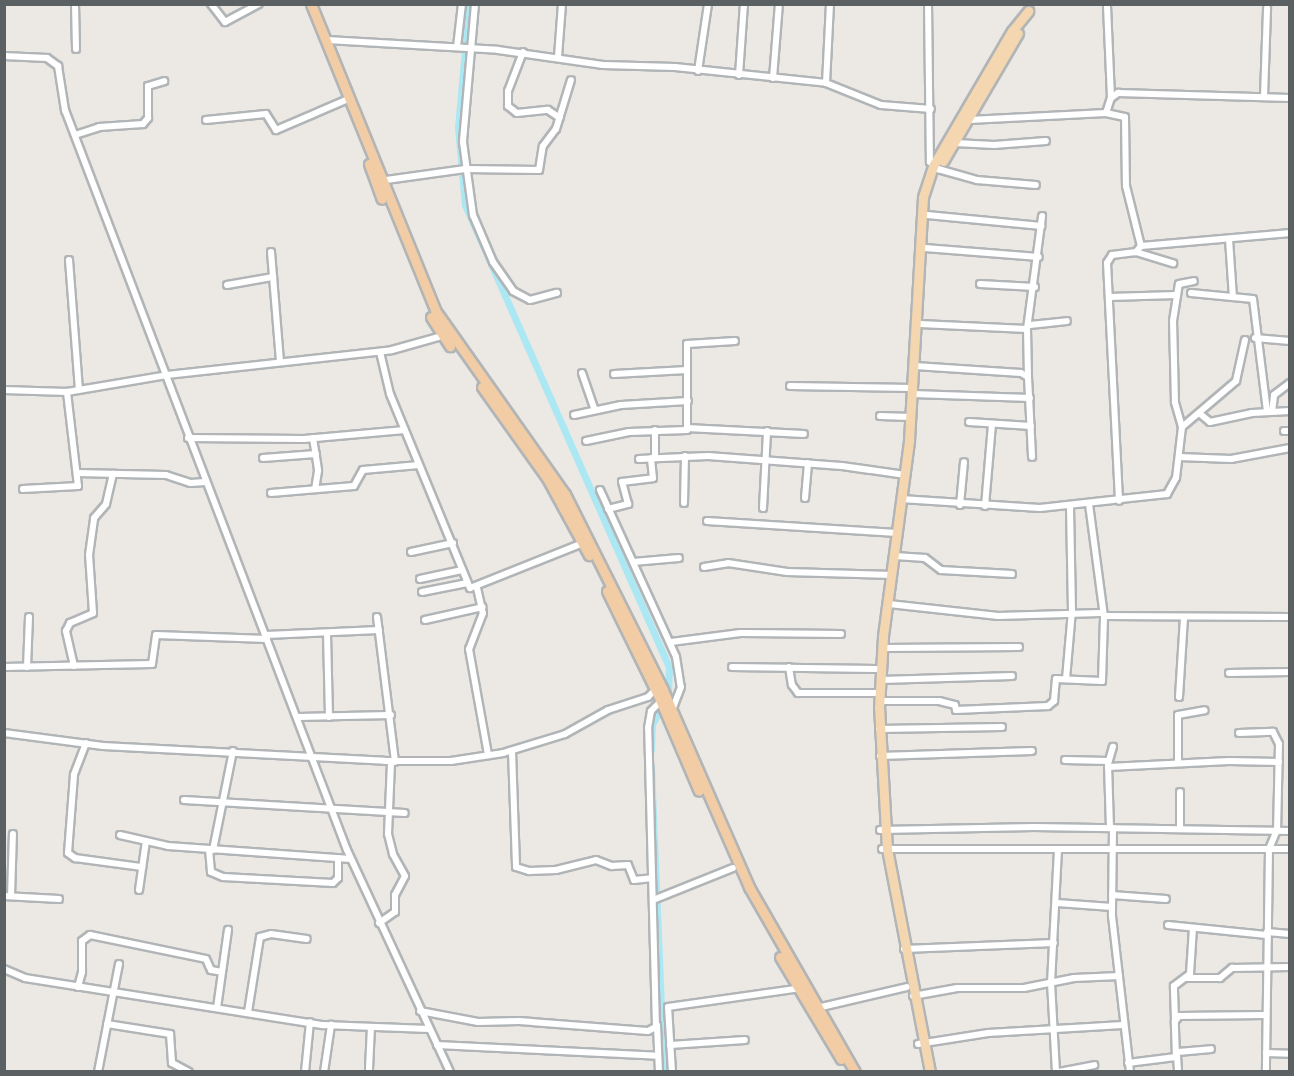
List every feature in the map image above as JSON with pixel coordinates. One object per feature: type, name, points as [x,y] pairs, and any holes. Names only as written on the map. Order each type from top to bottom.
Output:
[{"type":"highway","points":[[304,4],[379,182]]},
{"type":"highway","points":[[311,4],[327,40],[417,287],[445,335],[541,468],[583,543],[672,710],[746,888]]},
{"type":"highway","points":[[445,335],[512,415],[565,494],[658,687],[661,701],[733,868],[848,1071]]},
{"type":"highway","points":[[801,988],[818,1008],[855,1071]]},
{"type":"main road","points":[[916,351],[920,324],[929,191],[936,168],[969,120],[1030,8]]},
{"type":"main road","points":[[882,830],[876,669],[889,604],[914,391],[923,197],[936,168],[1012,31],[1030,8]]},
{"type":"main road","points":[[883,636],[884,648],[877,697],[884,849],[907,987],[930,1071]]},
{"type":"main road","points":[[884,849],[914,996],[924,1071]]},
{"type":"street","points":[[75,4],[76,49]]},
{"type":"street","points":[[212,4],[225,22],[259,4]]},
{"type":"street","points":[[457,47],[462,4]]},
{"type":"street","points":[[475,4],[463,120],[465,169],[473,215],[505,281],[530,300],[557,293]]},
{"type":"street","points":[[558,57],[562,4]]},
{"type":"street","points":[[698,71],[708,4]]},
{"type":"street","points":[[739,75],[744,4]]},
{"type":"street","points":[[773,78],[779,4]]},
{"type":"street","points":[[826,83],[830,4]]},
{"type":"street","points":[[928,4],[930,157],[936,168],[993,183],[1036,185]]},
{"type":"street","points":[[1106,113],[1111,98],[1107,6]]},
{"type":"street","points":[[1264,96],[1267,8]]},
{"type":"street","points":[[327,40],[523,52],[603,65],[826,83],[881,105],[931,109]]},
{"type":"street","points":[[523,52],[508,91],[508,106],[518,113],[548,110],[560,118]]},
{"type":"street","points":[[4,56],[54,61],[75,135],[167,375],[188,438],[298,717],[351,859],[447,1069]]},
{"type":"street","points":[[379,182],[465,169],[539,170],[543,146],[554,134],[572,80]]},
{"type":"street","points":[[75,135],[99,127],[143,124],[148,118],[148,86],[164,81]]},
{"type":"street","points":[[1111,98],[1118,93],[1289,98],[1290,90]]},
{"type":"street","points":[[206,120],[266,114],[276,130],[346,100]]},
{"type":"street","points":[[969,120],[1106,113],[1125,117],[1126,186],[1138,249]]},
{"type":"street","points":[[955,143],[994,145],[1046,141]]},
{"type":"street","points":[[927,215],[1041,226]]},
{"type":"street","points":[[1032,457],[1028,377],[1029,327],[1042,216]]},
{"type":"street","points":[[1119,501],[1109,256],[1138,249],[1290,233]]},
{"type":"street","points":[[1229,239],[1233,297]]},
{"type":"street","points":[[925,248],[1039,257]]},
{"type":"street","points":[[1138,249],[1173,263]]},
{"type":"street","points":[[271,252],[280,362]]},
{"type":"street","points":[[69,260],[79,390]]},
{"type":"street","points":[[227,285],[273,278]]},
{"type":"street","points":[[901,499],[960,505],[1070,506],[1167,494],[1176,478],[1182,428],[1175,402],[1172,337],[1177,295],[1181,282],[1194,281]]},
{"type":"street","points":[[980,284],[1035,287]]},
{"type":"street","points":[[1191,293],[1252,299],[1255,338],[1270,412]]},
{"type":"street","points":[[1109,297],[1177,295]]},
{"type":"street","points":[[920,324],[1029,327],[1068,321]]},
{"type":"street","points":[[4,390],[46,394],[67,392],[167,375],[380,351],[445,335]]},
{"type":"street","points":[[1255,338],[1290,341]]},
{"type":"street","points":[[1182,428],[1236,381],[1245,340]]},
{"type":"street","points":[[687,428],[688,342],[735,341]]},
{"type":"street","points":[[380,351],[390,394],[470,588],[477,588],[583,543]]},
{"type":"street","points":[[915,366],[1021,373],[1028,377]]},
{"type":"street","points":[[614,374],[687,370]]},
{"type":"street","points":[[582,373],[595,410]]},
{"type":"street","points":[[1270,412],[1274,395],[1290,383]]},
{"type":"street","points":[[790,386],[1030,398]]},
{"type":"street","points":[[23,489],[76,489],[77,473],[67,392]]},
{"type":"street","points":[[574,415],[628,404],[688,401]]},
{"type":"street","points":[[1199,413],[1210,423],[1270,412],[1290,411]]},
{"type":"street","points":[[880,416],[911,417]]},
{"type":"street","points":[[969,422],[1031,426]]},
{"type":"street","points":[[985,506],[992,424]]},
{"type":"street","points":[[586,441],[617,433],[687,428],[804,434]]},
{"type":"street","points":[[188,438],[314,438],[405,430]]},
{"type":"street","points":[[608,509],[628,504],[622,482],[653,478],[655,430]]},
{"type":"street","points":[[763,508],[768,431]]},
{"type":"street","points":[[314,438],[315,489]]},
{"type":"street","points":[[1179,457],[1231,459],[1290,448]]},
{"type":"street","points":[[263,458],[316,453]]},
{"type":"street","points":[[639,459],[685,456],[808,463],[905,475]]},
{"type":"street","points":[[684,502],[685,456]]},
{"type":"street","points":[[960,505],[964,462]]},
{"type":"street","points":[[805,498],[808,463]]},
{"type":"street","points":[[271,493],[357,485],[363,470],[419,465]]},
{"type":"street","points":[[77,473],[166,475],[191,483],[206,482]]},
{"type":"street","points":[[74,666],[66,631],[70,623],[93,613],[89,555],[94,518],[106,504],[112,474]]},
{"type":"street","points":[[600,490],[671,642],[681,679],[672,710]]},
{"type":"street","points":[[789,667],[792,685],[798,693],[939,701],[955,705],[956,710],[1044,707],[1054,701],[1054,681],[1066,679],[1102,681],[1102,614],[1089,504]]},
{"type":"street","points":[[1066,679],[1068,616],[1072,611],[1070,506]]},
{"type":"street","points":[[708,521],[897,533]]},
{"type":"street","points":[[411,552],[453,543]]},
{"type":"street","points":[[895,556],[925,558],[941,570],[1012,574]]},
{"type":"street","points":[[633,562],[679,558]]},
{"type":"street","points":[[704,567],[728,563],[787,572],[892,575]]},
{"type":"street","points":[[420,579],[462,570]]},
{"type":"street","points":[[422,592],[466,583]]},
{"type":"street","points":[[477,588],[483,607],[469,649],[488,755]]},
{"type":"street","points":[[889,604],[998,616],[1102,614],[1184,618],[1290,617]]},
{"type":"street","points":[[425,620],[483,607]]},
{"type":"street","points":[[27,667],[29,617]]},
{"type":"street","points":[[377,617],[391,715],[393,762],[386,812],[391,850],[405,876],[395,895],[394,912],[379,923]]},
{"type":"street","points":[[1179,696],[1184,618]]},
{"type":"street","points":[[4,667],[152,664],[156,635],[267,637],[379,630]]},
{"type":"street","points":[[671,642],[740,633],[841,634]]},
{"type":"street","points":[[327,634],[329,717]]},
{"type":"street","points":[[884,648],[1018,647]]},
{"type":"street","points":[[732,667],[876,669]]},
{"type":"street","points":[[1229,673],[1290,672]]},
{"type":"street","points":[[880,680],[1012,676]]},
{"type":"street","points":[[4,733],[86,743],[312,755],[393,762],[488,755],[512,750],[565,734],[608,710],[648,697],[658,687]]},
{"type":"street","points":[[659,1071],[648,728],[651,711],[661,701]]},
{"type":"street","points":[[1178,763],[1178,715],[1205,710]]},
{"type":"street","points":[[298,717],[391,715]]},
{"type":"street","points":[[879,729],[1002,727]]},
{"type":"street","points":[[1239,733],[1276,734],[1279,762],[1277,830],[1269,849],[1265,967],[1266,1071]]},
{"type":"street","points":[[86,743],[74,775],[68,853],[75,858],[142,867]]},
{"type":"street","points":[[1113,747],[1108,764],[1112,907],[1123,1025],[1130,1071]]},
{"type":"street","points":[[512,750],[516,867],[529,871],[555,870],[596,860],[612,866],[628,865],[634,880],[652,878]]},
{"type":"street","points":[[233,751],[211,850],[211,872],[223,877],[333,883],[339,878],[338,858]]},
{"type":"street","points":[[879,756],[947,751],[1032,752]]},
{"type":"street","points":[[1065,760],[1108,764],[1279,762]]},
{"type":"street","points":[[1180,792],[1180,828]]},
{"type":"street","points":[[184,800],[405,813]]},
{"type":"street","points":[[882,830],[1180,828],[1290,831]]},
{"type":"street","points":[[13,834],[13,861],[8,896],[59,899]]},
{"type":"street","points":[[120,835],[211,850],[351,859]]},
{"type":"street","points":[[139,890],[146,841]]},
{"type":"street","points":[[884,849],[1290,849]]},
{"type":"street","points":[[1058,849],[1057,903],[1051,983],[1052,1027],[1058,1071],[1094,1065]]},
{"type":"street","points":[[4,861],[13,861]]},
{"type":"street","points":[[655,899],[733,868]]},
{"type":"street","points":[[1112,895],[1166,899]]},
{"type":"street","points":[[1057,903],[1112,907]]},
{"type":"street","points":[[1168,925],[1290,934]]},
{"type":"street","points":[[1178,1071],[1174,986],[1190,974],[1193,928]]},
{"type":"street","points":[[217,1008],[228,930]]},
{"type":"street","points":[[248,1012],[260,937],[271,933],[307,939]]},
{"type":"street","points":[[78,987],[82,972],[82,941],[90,935],[206,959],[211,969],[222,972]]},
{"type":"street","points":[[904,949],[1054,943]]},
{"type":"street","points":[[98,1071],[119,964]]},
{"type":"street","points":[[1186,978],[1214,979],[1232,968],[1290,967]]},
{"type":"street","points":[[4,969],[17,976],[78,987],[331,1025],[429,1029]]},
{"type":"street","points":[[914,996],[957,988],[1005,990],[1119,976]]},
{"type":"street","points":[[818,1008],[907,987]]},
{"type":"street","points":[[657,1008],[801,988]]},
{"type":"street","points":[[668,1007],[672,1071]]},
{"type":"street","points":[[420,1011],[486,1023],[519,1021],[648,1031],[657,1024]]},
{"type":"street","points":[[1175,1019],[1194,1015],[1265,1015]]},
{"type":"street","points":[[305,1071],[310,1022]]},
{"type":"street","points":[[107,1024],[170,1034],[172,1063],[189,1071]]},
{"type":"street","points":[[324,1071],[331,1025]]},
{"type":"street","points":[[921,1043],[1052,1027],[1123,1025]]},
{"type":"street","points":[[369,1069],[371,1027]]},
{"type":"street","points":[[670,1045],[745,1040]]},
{"type":"street","points":[[437,1045],[658,1056]]},
{"type":"street","points":[[1128,1063],[1211,1049]]},
{"type":"street","points":[[1266,1053],[1290,1054]]},
{"type":"waterway","points":[[469,4],[458,127],[465,205],[669,667],[668,699]]},
{"type":"waterway","points":[[651,750],[652,724],[659,712]]},
{"type":"waterway","points":[[651,767],[664,1072]]}]
